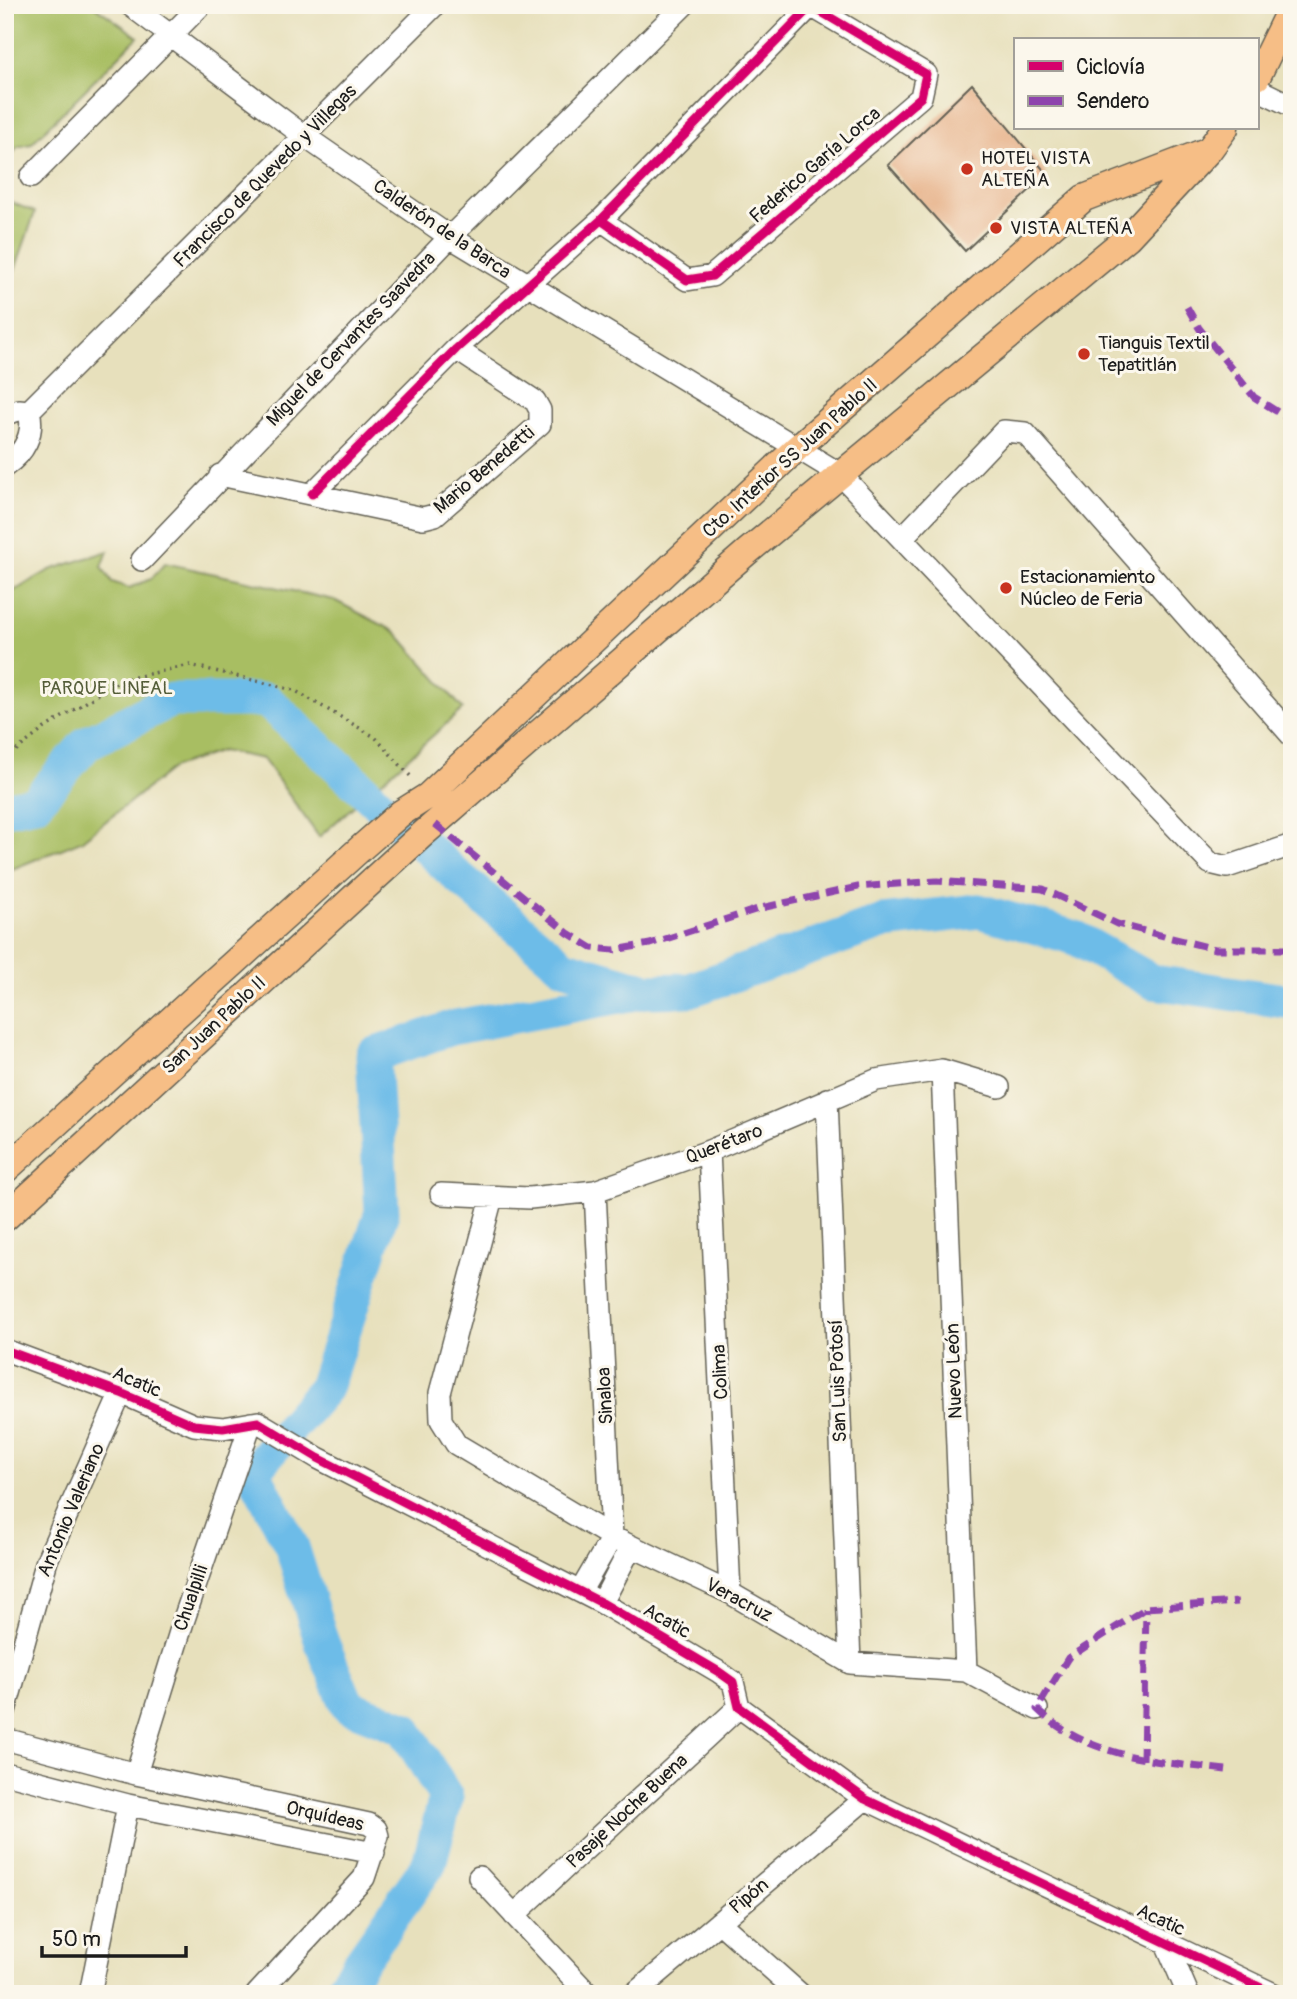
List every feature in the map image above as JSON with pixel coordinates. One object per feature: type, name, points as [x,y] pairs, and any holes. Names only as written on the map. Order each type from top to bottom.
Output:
[{"type":"main road","points":[[1258,75],[1292,5]]},
{"type":"main road","points":[[841,474],[1128,237],[1209,150],[1223,130]]},
{"type":"main road","name":"Cto. Interior SS Juan Pablo II","points":[[401,813],[428,796],[797,448],[1084,198],[1209,150]]},
{"type":"main road","name":"San Juan Pablo II","points":[[5,1218],[380,872],[841,474]]},
{"type":"main road","name":"San Juan Pablo II","points":[[8,1165],[401,813]]},
{"type":"street","name":"Calderón de la Barca","points":[[130,5],[304,135],[450,237],[841,474],[1210,863],[1227,866],[1292,845]]},
{"type":"street","points":[[31,177],[201,5]]},
{"type":"street","name":"Francisco de Quevedo y Villegas","points":[[29,411],[435,5]]},
{"type":"street","name":"Miguel de Cervantes Saavedra","points":[[142,560],[220,475],[450,237],[684,5]]},
{"type":"street","points":[[220,475],[312,494],[456,349],[601,220],[811,6]]},
{"type":"street","name":"Federico Garía Lorca","points":[[601,220],[687,280],[712,276],[921,97],[926,74],[811,6]]},
{"type":"street","points":[[1258,89],[1292,106]]},
{"type":"street","name":"Mario Benedetti","points":[[312,494],[423,518],[435,514],[540,424],[540,410],[535,401],[456,349]]},
{"type":"street","points":[[5,414],[19,410],[29,411],[32,421],[26,444],[5,466]]},
{"type":"street","points":[[902,538],[1004,432],[1025,433],[1292,736]]},
{"type":"street","name":"Querétaro","points":[[441,1194],[552,1197],[595,1191],[709,1151],[876,1080],[942,1070],[999,1087]]},
{"type":"street","name":"Nuevo León","points":[[942,1070],[966,1671]]},
{"type":"street","name":"San Luis Potosí","points":[[827,1099],[850,1662]]},
{"type":"street","name":"Colima","points":[[709,1151],[730,1593]]},
{"type":"street","name":"Sinaloa","points":[[595,1191],[622,1542]]},
{"type":"street","name":"Veracruz","points":[[492,1197],[440,1393],[441,1420],[456,1444],[622,1542],[730,1593],[850,1662],[966,1671],[1037,1709]]},
{"type":"street","name":"Acatic","points":[[5,1350],[121,1393],[194,1425],[223,1428],[254,1422],[318,1458],[602,1603],[719,1672],[733,1682],[739,1707],[865,1798],[1271,1993]]},
{"type":"street","name":"Antonio Valeriano","points":[[5,1711],[47,1560],[121,1393]]},
{"type":"street","name":"Chualpilli","points":[[136,1774],[183,1622],[254,1422]]},
{"type":"street","points":[[580,1592],[622,1542]]},
{"type":"street","points":[[602,1603],[622,1542]]},
{"type":"street","name":"Pasaje Noche Buena","points":[[514,1915],[739,1707]]},
{"type":"street","name":"Orquídeas","points":[[5,1739],[136,1774],[369,1824],[376,1829],[378,1836],[374,1853],[128,1805],[5,1773]]},
{"type":"street","name":"Pipón","points":[[634,1994],[865,1798]]},
{"type":"street","points":[[90,1994],[128,1805]]},
{"type":"street","points":[[257,1994],[364,1878],[374,1853]]},
{"type":"street","points":[[479,1877],[588,1994]]},
{"type":"street","points":[[719,1922],[800,1994]]},
{"type":"street","points":[[1166,1942],[1188,1994]]},
{"type":"path","points":[[5,759],[45,728],[121,680],[190,664],[294,690],[375,737],[428,796]]},
{"type":"green space","points":[[5,5],[93,5],[138,37],[31,144],[17,147],[5,167]]},
{"type":"green space","points":[[5,190],[10,202],[35,212],[5,299]]},
{"type":"green space","name":"PARQUE LINEAL","points":[[108,551],[102,567],[112,582],[129,588],[151,579],[165,563],[334,600],[396,632],[463,709],[319,837],[263,759],[221,751],[174,767],[81,841],[5,872],[5,596],[50,570]]},
{"type":"building","name":"HOTEL VISTA ALTEÑA","points":[[972,84],[1047,174],[965,251],[888,165]]},
{"type":"waterway","points":[[5,809],[35,803],[87,743],[171,700],[266,700],[455,874],[563,966],[647,991],[690,990],[883,922],[979,911],[1076,938],[1153,982],[1292,1002]]},
{"type":"waterway","points":[[338,1994],[429,1864],[446,1797],[404,1728],[348,1706],[322,1643],[292,1547],[253,1471],[325,1388],[382,1212],[373,1055],[451,1028],[641,992]]},
{"type":"marked path","points":[[1187,307],[1199,328],[1254,397],[1292,421]]},
{"type":"marked path","points":[[435,824],[568,933],[592,948],[614,950],[650,944],[761,908],[858,887],[937,881],[1043,889],[1117,924],[1215,949],[1292,949]]},
{"type":"marked path","points":[[1226,1770],[1150,1760],[1101,1748],[1078,1738],[1037,1709],[1068,1658],[1146,1608],[1238,1602]]},
{"type":"marked path","points":[[1143,1760],[1146,1608]]},
{"type":"cycle path","points":[[312,494],[456,349],[601,220],[811,6],[926,74],[921,97],[712,276],[687,280],[601,220]]},
{"type":"cycle path","points":[[5,1350],[121,1393],[194,1425],[223,1428],[258,1422],[318,1458],[602,1603],[719,1672],[733,1682],[739,1707],[865,1799],[1274,1994]]},
{"type":"place","name":"HOTEL VISTA ALTEÑA","points":[[967,169]]},
{"type":"place","name":"VISTA ALTEÑA","points":[[996,228]]},
{"type":"place","name":"Tianguis Textil Tepatitlán","points":[[1084,354]]},
{"type":"place","name":"Estacionamiento Núcleo de Feria","points":[[1006,588]]}]
